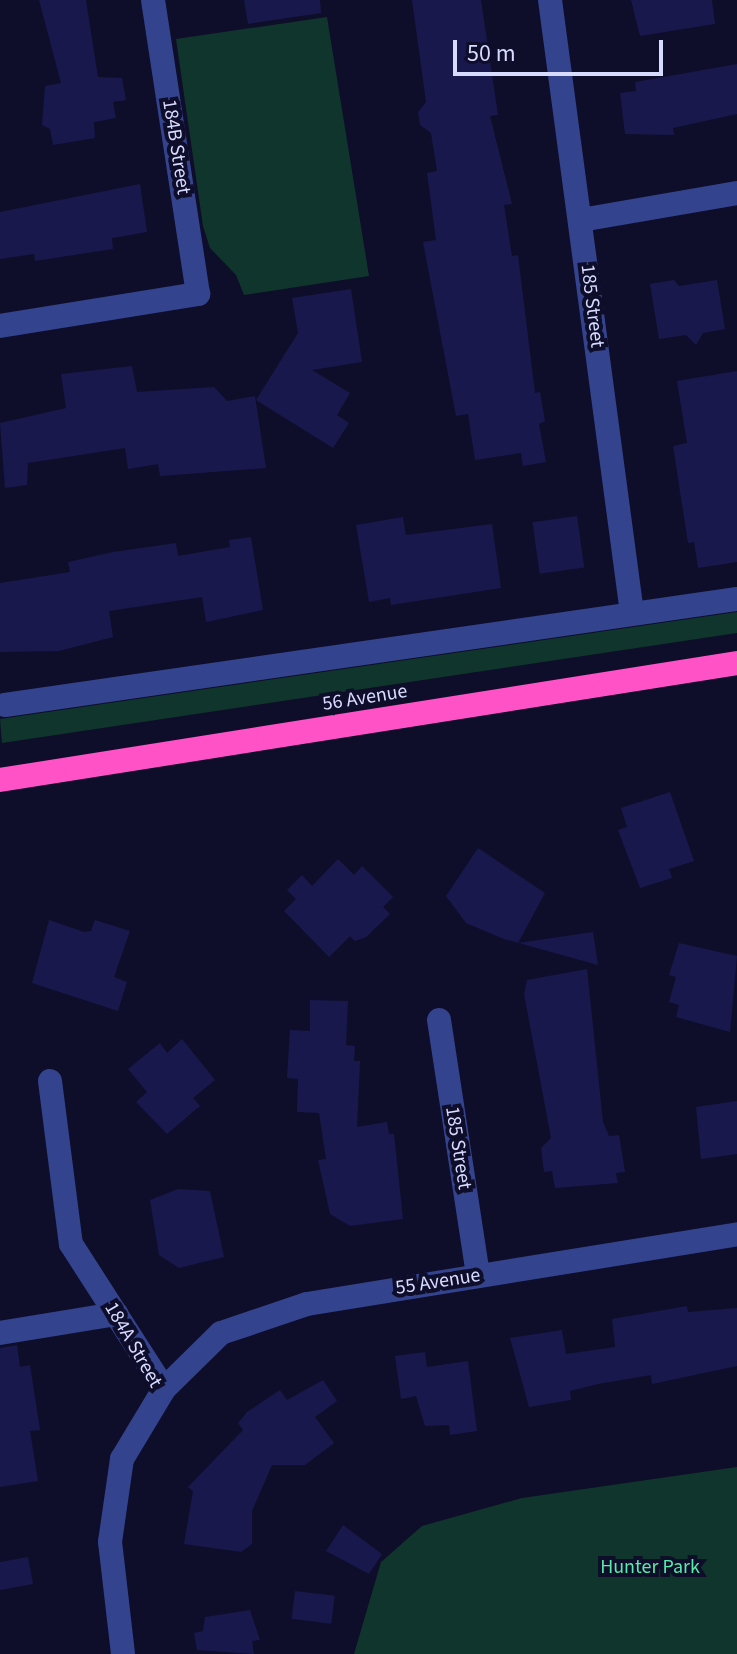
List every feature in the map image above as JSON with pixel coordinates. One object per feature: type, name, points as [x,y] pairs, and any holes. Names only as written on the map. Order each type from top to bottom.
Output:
[{"type":"highway","name":"56 Avenue","points":[[0,780],[737,663]]},
{"type":"street","name":"184B Street","points":[[0,326],[198,294],[153,0]]},
{"type":"street","name":"185 Street","points":[[550,0],[632,613]]},
{"type":"street","points":[[581,220],[737,193]]},
{"type":"street","name":"56 Avenue","points":[[5,705],[737,599]]},
{"type":"street","name":"185 Street","points":[[439,1020],[478,1276]]},
{"type":"street","name":"184A Street","points":[[50,1081],[71,1244],[164,1389],[122,1459],[112,1498],[123,1654]]},
{"type":"street","name":"55 Avenue","points":[[164,1389],[221,1333],[307,1304],[737,1234]]},
{"type":"street","points":[[0,1333],[116,1314]]},
{"type":"green space","points":[[327,17],[369,276],[244,295],[236,275],[210,248],[203,226],[176,39]]},
{"type":"green space","points":[[737,612],[737,633],[2,743],[0,719]]},
{"type":"green space","name":"Hunter Park","points":[[737,1467],[737,1654],[354,1654],[381,1562],[422,1526],[522,1498]]},
{"type":"building","points":[[39,0],[86,0],[98,77],[122,78],[126,100],[113,102],[116,118],[94,122],[95,138],[53,145],[50,129],[42,125],[45,86],[61,83]]},
{"type":"building","points":[[244,0],[320,0],[321,13],[248,24]]},
{"type":"building","points":[[412,0],[481,0],[498,115],[490,116],[512,204],[504,205],[512,256],[518,255],[535,393],[540,392],[545,421],[539,424],[546,462],[523,466],[521,453],[475,460],[468,414],[456,416],[423,242],[436,240],[427,173],[437,171],[431,133],[420,125],[418,112],[426,102]]},
{"type":"building","points":[[631,0],[712,0],[715,24],[640,36]]},
{"type":"building","points":[[737,64],[737,114],[673,128],[674,135],[625,134],[620,93],[636,91],[635,82]]},
{"type":"building","points":[[140,184],[147,232],[112,238],[113,249],[35,261],[34,254],[0,259],[0,212]]},
{"type":"building","points":[[674,280],[679,286],[717,280],[725,329],[703,333],[696,345],[686,335],[659,339],[650,284]]},
{"type":"building","points":[[351,289],[362,362],[312,370],[350,393],[337,415],[349,423],[333,448],[256,400],[298,333],[292,298]]},
{"type":"building","points":[[132,366],[137,392],[214,387],[227,401],[255,396],[266,468],[160,476],[158,464],[128,469],[125,448],[28,463],[27,485],[5,488],[0,423],[66,408],[61,374]]},
{"type":"building","points":[[737,371],[737,562],[698,568],[694,542],[688,543],[673,446],[687,443],[677,381]]},
{"type":"building","points":[[577,516],[584,567],[540,574],[532,522]]},
{"type":"building","points":[[403,517],[406,535],[492,524],[501,588],[391,605],[390,598],[369,602],[356,525]]},
{"type":"building","points":[[251,537],[263,610],[206,622],[202,597],[109,611],[113,637],[59,651],[0,652],[0,583],[70,572],[68,562],[113,552],[176,543],[178,556],[230,547],[229,540]]},
{"type":"building","points":[[670,792],[694,861],[669,869],[672,878],[640,888],[618,830],[627,827],[621,808]]},
{"type":"building","points":[[478,848],[545,893],[518,943],[466,923],[446,896]]},
{"type":"building","points":[[338,859],[354,875],[362,866],[393,897],[383,907],[390,914],[366,937],[355,941],[350,936],[329,957],[284,911],[296,899],[287,890],[302,875],[312,886]]},
{"type":"building","points":[[49,920],[84,932],[91,931],[95,920],[130,931],[114,977],[127,982],[118,1011],[32,983]]},
{"type":"building","points":[[593,932],[598,965],[518,943]]},
{"type":"building","points":[[679,943],[737,956],[730,1032],[676,1017],[679,1005],[669,1002],[676,977],[669,975]]},
{"type":"building","points":[[587,969],[603,1122],[609,1136],[619,1135],[625,1172],[616,1173],[618,1183],[555,1188],[552,1171],[544,1172],[541,1148],[551,1138],[524,994],[527,980]]},
{"type":"building","points":[[310,1000],[348,1001],[346,1045],[355,1046],[354,1061],[360,1061],[357,1127],[387,1122],[389,1134],[394,1134],[403,1219],[350,1226],[330,1214],[318,1160],[326,1159],[319,1113],[297,1112],[298,1079],[287,1078],[290,1030],[310,1031]]},
{"type":"building","points":[[182,1039],[215,1080],[193,1098],[200,1106],[167,1134],[136,1102],[147,1092],[128,1069],[160,1043],[167,1053]]},
{"type":"building","points":[[737,1101],[737,1154],[701,1159],[696,1107]]},
{"type":"building","points":[[178,1189],[210,1191],[224,1257],[179,1268],[159,1255],[150,1200]]},
{"type":"building","points":[[687,1306],[688,1312],[737,1308],[737,1366],[652,1384],[651,1375],[598,1384],[570,1391],[571,1400],[529,1407],[510,1338],[562,1330],[566,1354],[615,1347],[612,1319]]},
{"type":"building","points":[[17,1345],[20,1367],[30,1365],[40,1430],[30,1431],[38,1481],[0,1487],[0,1348]]},
{"type":"building","points":[[425,1352],[427,1367],[468,1361],[477,1431],[450,1435],[449,1425],[425,1426],[416,1396],[401,1399],[395,1356]]},
{"type":"building","points":[[323,1380],[337,1401],[315,1417],[334,1443],[305,1465],[272,1465],[252,1511],[252,1544],[241,1552],[184,1544],[193,1491],[188,1487],[243,1430],[238,1423],[247,1412],[280,1390],[287,1400]]},
{"type":"building","points":[[343,1525],[382,1554],[369,1574],[326,1551]]},
{"type":"building","points":[[28,1557],[33,1584],[0,1590],[0,1562]]},
{"type":"building","points":[[295,1591],[335,1596],[331,1624],[292,1619]]},
{"type":"building","points":[[250,1610],[260,1640],[252,1641],[254,1654],[197,1650],[194,1633],[203,1631],[205,1617]]}]
